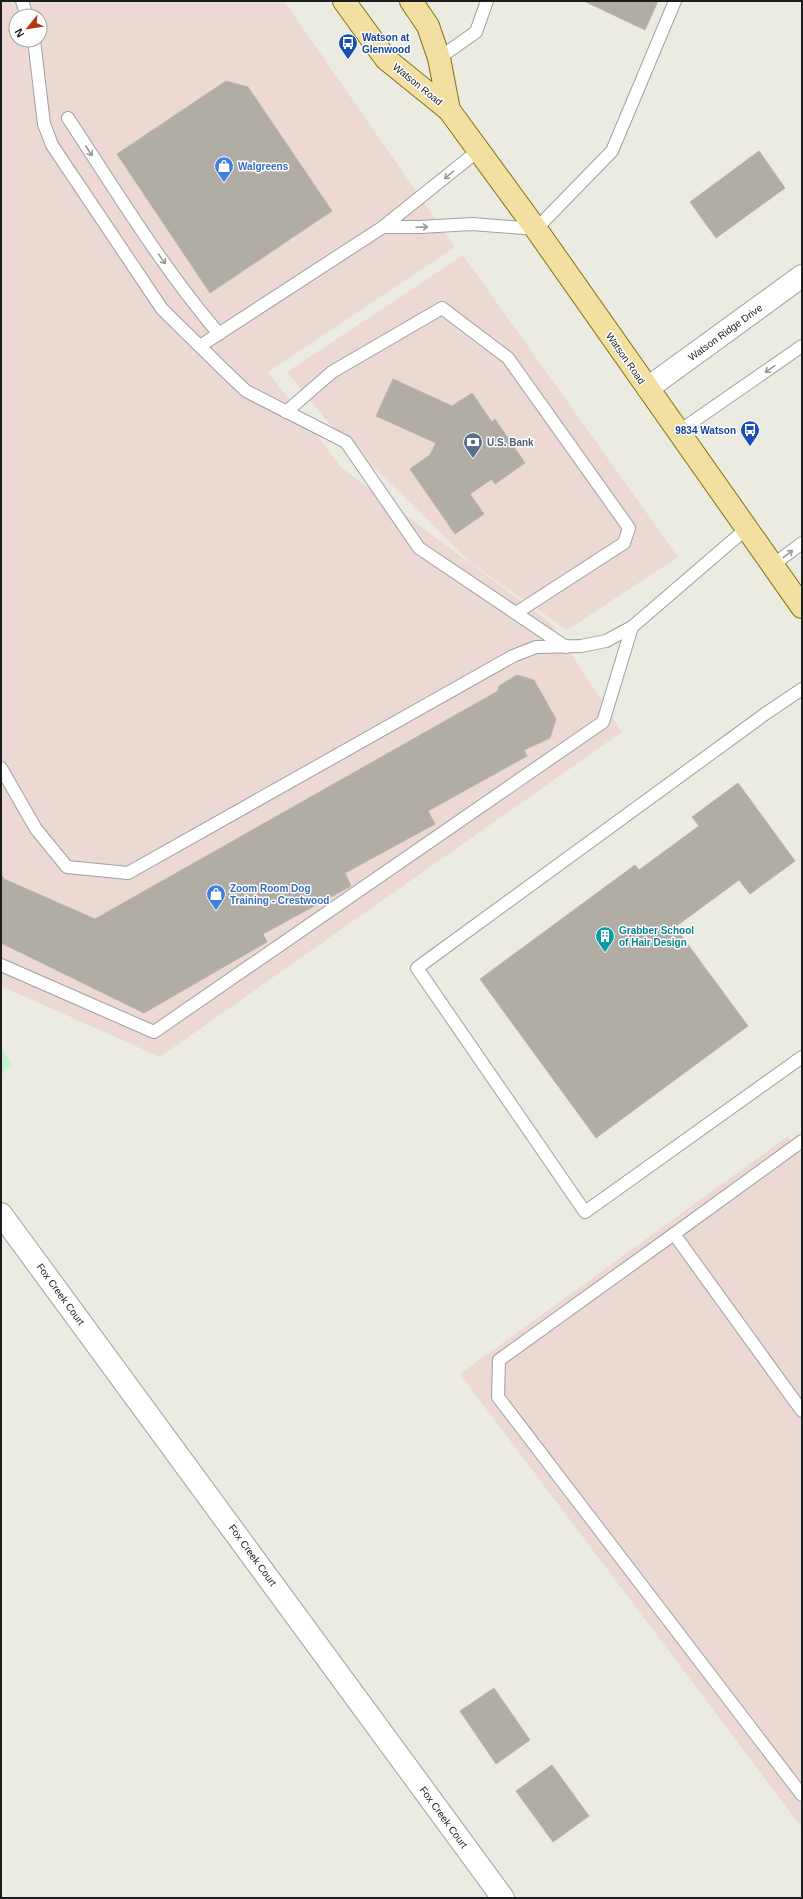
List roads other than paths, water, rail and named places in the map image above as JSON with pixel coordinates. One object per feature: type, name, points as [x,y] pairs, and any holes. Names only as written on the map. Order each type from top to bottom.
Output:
[{"type":"main road","name":"Watson Road","points":[[344,1],[386,60],[449,110],[536,229],[802,607]]},
{"type":"main road","name":"Watson Road","points":[[411,1],[428,26],[438,58],[449,110]]},
{"type":"street","name":"Watson Ridge Drive","points":[[648,388],[802,276]]},
{"type":"street","name":"Fox Creek Court","points":[[1,1214],[503,1898]]},
{"type":"lane","points":[[438,58],[476,32],[487,1]]},
{"type":"lane","points":[[383,226],[420,228],[472,224],[536,229],[612,151],[675,1]]},
{"type":"lane","points":[[35,48],[44,124],[52,145],[162,308],[246,391],[346,442],[419,548],[566,647]]},
{"type":"lane","points":[[68,118],[158,253],[195,305],[219,334]]},
{"type":"lane","points":[[200,346],[383,226],[479,150]]},
{"type":"lane","points":[[286,412],[332,372],[442,308],[508,358],[630,528],[624,543],[516,613]]},
{"type":"lane","points":[[678,432],[802,346]]},
{"type":"lane","points":[[1,768],[36,828],[67,867],[128,873],[513,656],[536,647],[581,646],[606,641],[632,627],[746,529]]},
{"type":"lane","points":[[773,565],[802,543]]},
{"type":"lane","points":[[1,965],[154,1032],[602,722],[632,627]]},
{"type":"lane","points":[[802,689],[758,718],[417,968],[585,1212],[802,1057]]},
{"type":"lane","points":[[802,1141],[499,1360],[498,1397],[802,1795]]},
{"type":"lane","points":[[674,1234],[802,1411]]},
{"type":"place","name":"Watson at Glenwood","points":[[348,60]]},
{"type":"place","name":"Walgreens","points":[[224,183]]},
{"type":"place","name":"9834 Watson","points":[[750,447]]},
{"type":"place","name":"U.S. Bank","points":[[473,459]]},
{"type":"place","name":"Zoom Room Dog Training - Crestwood","points":[[216,911]]},
{"type":"place","name":"Grabber School of Hair Design","points":[[605,953]]}]
